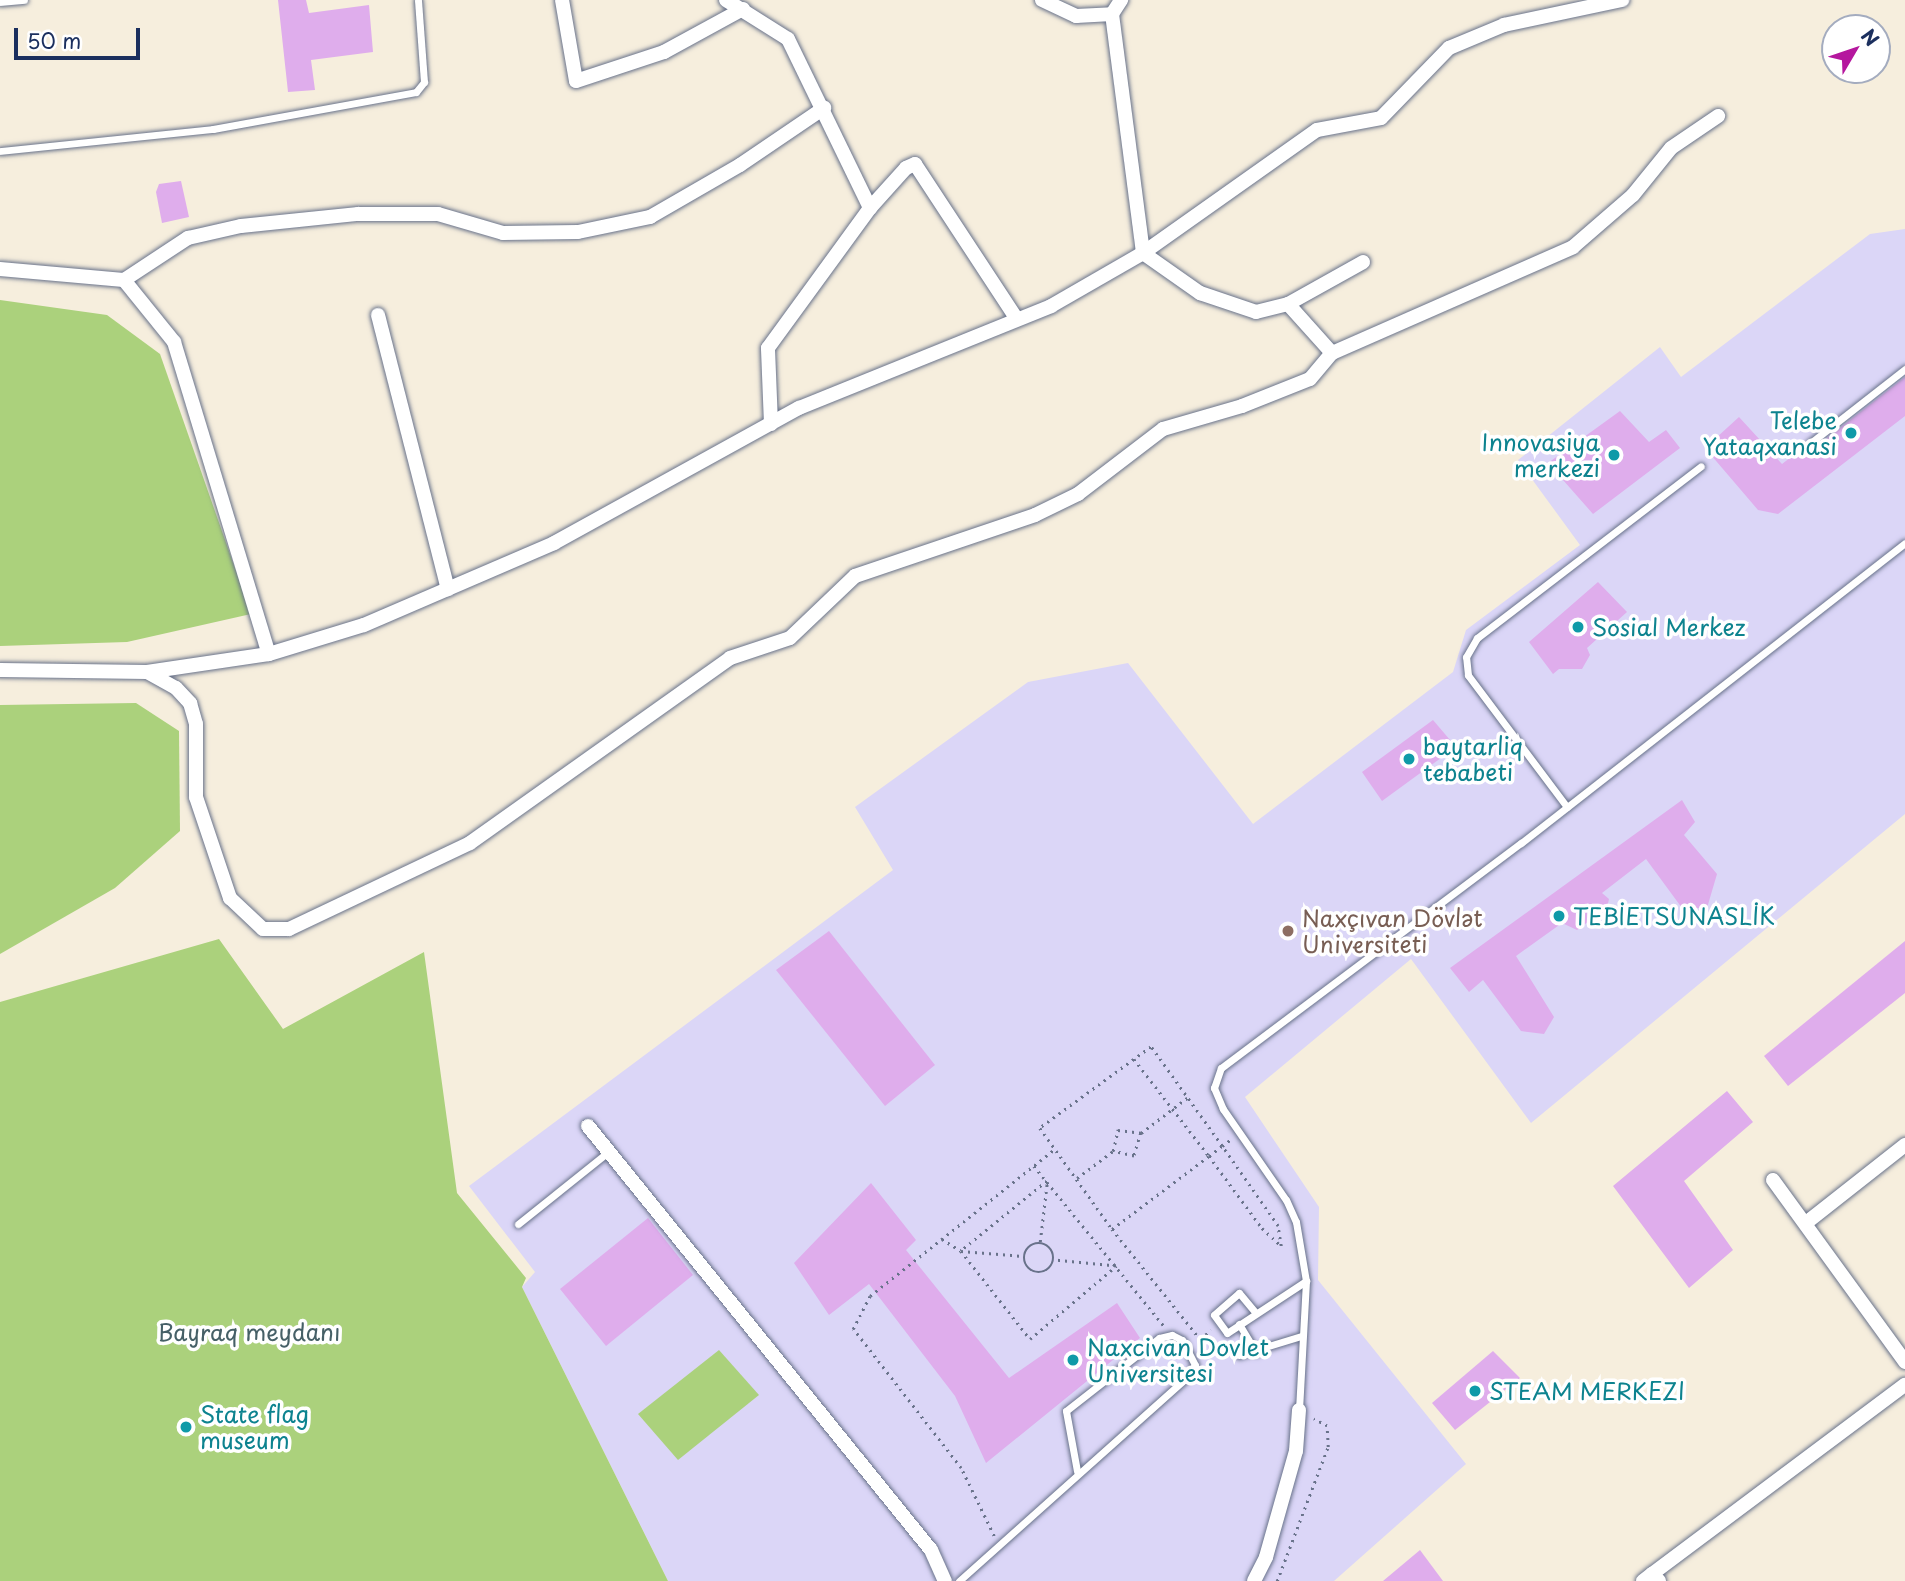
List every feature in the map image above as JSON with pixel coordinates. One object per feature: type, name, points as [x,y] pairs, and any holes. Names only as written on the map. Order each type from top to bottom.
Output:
[{"type":"street","points":[[562,0],[576,81],[664,52],[743,9]]},
{"type":"street","points":[[726,0],[788,39],[824,108],[870,208]]},
{"type":"street","points":[[1042,0],[1076,16],[1112,14]]},
{"type":"street","points":[[1121,0],[1112,14],[1143,253],[1200,293],[1256,312],[1288,304],[1363,262]]},
{"type":"street","points":[[0,670],[147,672],[269,654],[364,625],[554,543],[771,424],[863,379],[1051,306],[1143,253],[1317,130],[1381,118],[1449,48],[1504,25],[1622,0]]},
{"type":"street","points":[[0,269],[124,280],[188,238],[304,218],[438,214],[503,233],[579,232],[650,217],[740,165],[824,108]]},
{"type":"street","points":[[147,672],[176,688],[190,703],[195,724],[195,797],[230,898],[262,929],[289,929],[470,843],[730,658],[790,638],[855,576],[1035,515],[1078,494],[1163,429],[1242,406],[1310,379],[1332,353],[1573,247],[1633,195],[1671,148],[1718,117]]},
{"type":"street","points":[[771,424],[768,348],[870,208],[906,167],[915,164],[1016,318]]},
{"type":"street","points":[[124,280],[174,342],[269,654]]},
{"type":"street","points":[[1288,304],[1332,353]]},
{"type":"street","points":[[378,315],[448,589]]},
{"type":"street","points":[[588,1126],[931,1550],[945,1581]]},
{"type":"street","points":[[1811,1219],[1905,1145]]},
{"type":"street","points":[[1773,1180],[1905,1362]]},
{"type":"street","points":[[1651,1578],[1905,1385]]},
{"type":"street","points":[[1254,1581],[1266,1557],[1296,1451],[1299,1410]]},
{"type":"lane","points":[[0,2],[24,0]]},
{"type":"lane","points":[[0,151],[213,129],[416,92],[424,82],[418,0]]},
{"type":"lane","points":[[1809,444],[1905,369]]},
{"type":"lane","points":[[1567,807],[1468,675],[1466,657],[1476,638],[1701,466]]},
{"type":"lane","points":[[1299,1410],[1306,1281],[1296,1223],[1286,1200],[1238,1134],[1214,1088],[1221,1068],[1567,807],[1905,543]]},
{"type":"lane","points":[[518,1224],[608,1152]]},
{"type":"lane","points":[[1255,1312],[1239,1293],[1214,1311],[1219,1324],[1227,1333],[1255,1312],[1306,1281]]},
{"type":"lane","points":[[1239,1324],[1256,1352]]},
{"type":"lane","points":[[959,1581],[1077,1471],[1188,1377],[1195,1365],[1190,1349],[1172,1335],[1143,1347],[1066,1411],[1077,1471]]},
{"type":"lane","points":[[1239,1355],[1256,1352],[1301,1336]]},
{"type":"path","points":[[1134,1059],[1280,1250],[1278,1226],[1151,1047],[1134,1059],[1040,1128],[1112,1229],[1200,1339]]},
{"type":"path","points":[[1114,1151],[1134,1156],[1141,1133],[1187,1098]]},
{"type":"path","points":[[1076,1179],[1114,1151],[1118,1130],[1141,1133]]},
{"type":"path","points":[[1112,1229],[1238,1134]]},
{"type":"path","points":[[998,1543],[961,1468],[853,1329],[870,1296],[1055,1149]]},
{"type":"path","points":[[1034,1166],[1172,1335]]},
{"type":"path","points":[[1040,1242],[1047,1181]]},
{"type":"path","points":[[961,1251],[1047,1181]]},
{"type":"path","points":[[942,1239],[961,1251],[1030,1339],[1116,1266]]},
{"type":"path","points":[[1040,1242],[1051,1248],[1054,1260],[1048,1270],[1037,1273],[1027,1268],[1023,1256],[1029,1246],[1040,1242]]},
{"type":"path","points":[[961,1251],[1023,1256]]},
{"type":"path","points":[[1054,1260],[1116,1266]]},
{"type":"path","points":[[1190,1349],[1219,1324]]},
{"type":"path","points":[[1277,1581],[1328,1447],[1326,1426],[1299,1410]]},
{"type":"shaded area","name":"Naxçıvan Dövlət Universiteti","points":[[1905,229],[1905,814],[1531,1123],[1411,959],[1245,1097],[1319,1207],[1318,1280],[1466,1464],[1334,1581],[668,1581],[522,1287],[535,1272],[469,1186],[893,870],[855,807],[1028,682],[1128,663],[1253,824],[1453,672],[1466,630],[1580,545],[1518,460],[1660,347],[1681,377],[1870,234]]},
{"type":"green space","points":[[0,300],[107,315],[160,354],[251,614],[127,642],[0,646]]},
{"type":"green space","points":[[136,703],[179,731],[180,831],[115,888],[0,954],[0,705]]},
{"type":"green space","name":"Bayraq meydanı","points":[[219,939],[283,1029],[424,952],[457,1193],[526,1278],[522,1287],[668,1581],[0,1581],[0,1002]]},
{"type":"green space","points":[[719,1350],[759,1395],[678,1460],[638,1414]]},
{"type":"building","points":[[278,0],[306,0],[309,13],[369,5],[373,52],[311,60],[315,90],[288,92]]},
{"type":"building","points":[[181,181],[189,217],[162,223],[156,192],[159,184]]},
{"type":"building","name":"Telebe Yataqxanasi","points":[[1905,377],[1905,416],[1778,514],[1758,510],[1705,448],[1739,417],[1782,464],[1804,447],[1813,449]]},
{"type":"building","name":"Innovasiya merkezi","points":[[1620,411],[1649,442],[1666,430],[1680,448],[1593,514],[1548,463]]},
{"type":"building","name":"Sosial Merkez","points":[[1598,582],[1627,612],[1587,648],[1590,655],[1582,669],[1559,669],[1553,674],[1529,642]]},
{"type":"building","name":"baytarliq tebabeti","points":[[1433,720],[1456,747],[1382,801],[1362,772]]},
{"type":"building","name":"TEBİETSUNASLİK","points":[[1682,800],[1695,822],[1684,835],[1717,874],[1707,908],[1682,908],[1646,859],[1602,893],[1609,899],[1607,908],[1577,930],[1562,923],[1516,956],[1554,1017],[1544,1034],[1521,1031],[1483,980],[1469,992],[1450,968]]},
{"type":"building","points":[[829,931],[935,1065],[885,1106],[776,970]]},
{"type":"building","points":[[1905,941],[1905,993],[1788,1086],[1764,1056]]},
{"type":"building","points":[[1727,1091],[1753,1122],[1684,1181],[1733,1250],[1689,1288],[1613,1186]]},
{"type":"building","name":"Naxcivan Dovlet Universitesi","points":[[871,1183],[916,1240],[906,1250],[1009,1378],[1117,1303],[1140,1338],[986,1463],[955,1396],[869,1284],[829,1315],[794,1263]]},
{"type":"building","points":[[648,1218],[693,1275],[606,1346],[560,1289]]},
{"type":"building","name":"STEAM MERKEZI","points":[[1493,1351],[1520,1378],[1455,1430],[1432,1403]]},
{"type":"building","points":[[1420,1550],[1443,1581],[1383,1581]]},
{"type":"place","name":"Telebe Yataqxanasi","points":[[1851,433]]},
{"type":"place","name":"Innovasiya merkezi","points":[[1614,455]]},
{"type":"place","name":"Sosial Merkez","points":[[1578,627]]},
{"type":"place","name":"baytarliq tebabeti","points":[[1409,759]]},
{"type":"place","name":"TEBİETSUNASLİK","points":[[1559,916]]},
{"type":"place","name":"Naxçıvan Dövlət Universiteti","points":[[1288,931]]},
{"type":"place","name":"Naxcivan Dovlet Universitesi","points":[[1073,1360]]},
{"type":"place","name":"STEAM MERKEZI","points":[[1475,1391]]},
{"type":"place","name":"State flag museum","points":[[186,1427]]}]
